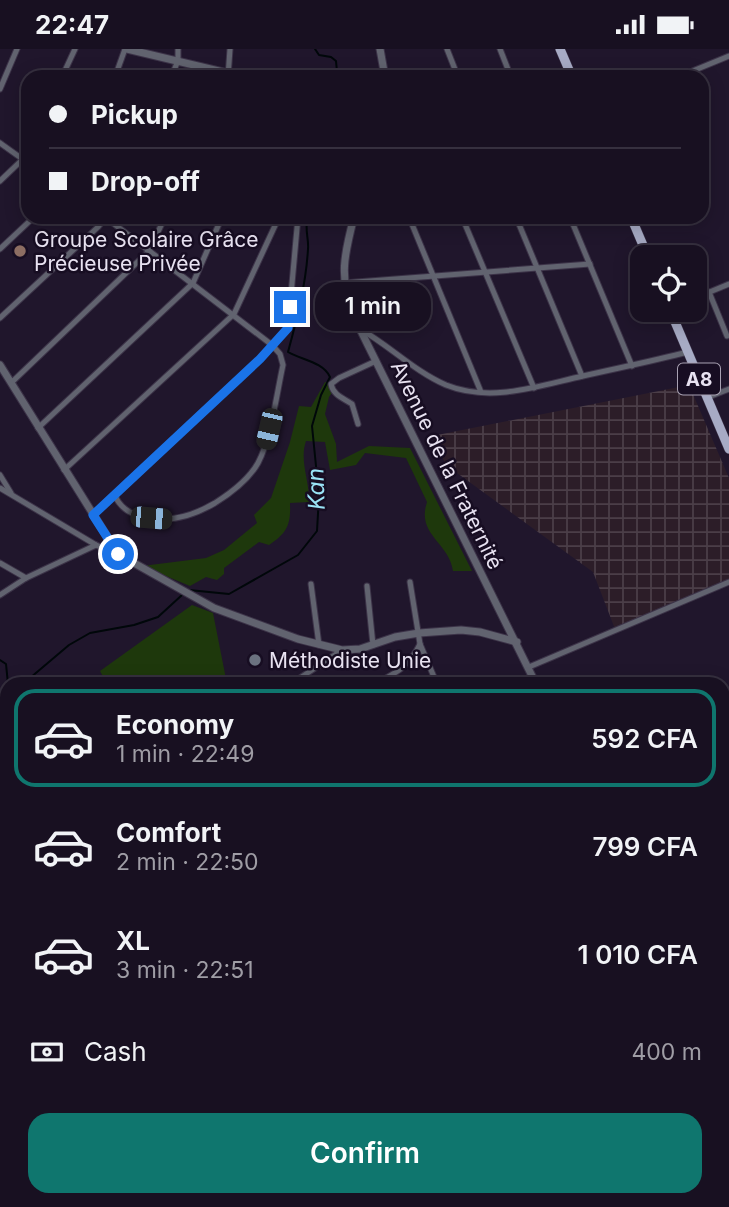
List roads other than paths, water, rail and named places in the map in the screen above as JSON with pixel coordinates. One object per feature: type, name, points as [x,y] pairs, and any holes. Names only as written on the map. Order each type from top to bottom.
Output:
[{"type":"main road","points":[[560,49],[569,70]]},
{"type":"main road","points":[[634,224],[643,245]]},
{"type":"main road","name":"A8","points":[[675,322],[729,449]]},
{"type":"street","points":[[0,89],[17,49]]},
{"type":"street","points":[[65,70],[75,49]]},
{"type":"street","points":[[118,70],[126,49],[211,70]]},
{"type":"street","points":[[174,70],[178,61],[178,49]]},
{"type":"street","points":[[229,70],[230,49]]},
{"type":"street","points":[[380,49],[384,70]]},
{"type":"street","points":[[447,49],[455,70]]},
{"type":"street","points":[[500,49],[509,70]]},
{"type":"street","points":[[695,70],[729,56]]},
{"type":"street","points":[[0,143],[21,158]]},
{"type":"street","points":[[0,181],[21,165]]},
{"type":"street","points":[[0,249],[27,224]]},
{"type":"street","points":[[0,318],[99,224]]},
{"type":"street","points":[[115,224],[272,345],[280,354],[284,365],[264,448],[258,462],[226,496],[204,510],[170,519],[128,513],[119,505],[115,496]]},
{"type":"street","points":[[11,383],[149,251],[162,224]]},
{"type":"street","points":[[38,428],[193,283],[219,224]]},
{"type":"street","points":[[64,470],[234,314],[276,224]]},
{"type":"street","points":[[93,515],[288,328],[297,224]]},
{"type":"street","name":"Avenue de la Fraternité","points":[[352,224],[343,266],[347,298],[533,677]]},
{"type":"street","points":[[412,224],[481,392]]},
{"type":"street","points":[[465,224],[534,388]]},
{"type":"street","points":[[519,224],[582,376]]},
{"type":"street","points":[[573,224],[632,366]]},
{"type":"street","points":[[344,283],[590,264]]},
{"type":"street","points":[[727,336],[709,292],[729,284]]},
{"type":"street","points":[[360,329],[431,378],[450,386],[481,392],[534,388],[688,352]]},
{"type":"street","points":[[358,424],[352,404],[337,396],[331,384],[376,361]]},
{"type":"street","points":[[0,365],[118,554]]},
{"type":"street","points":[[706,398],[729,389]]},
{"type":"street","points":[[0,475],[13,496]]},
{"type":"street","points":[[0,488],[96,545],[118,554],[214,608],[252,624],[319,645],[342,650],[359,649],[419,633],[480,632],[517,642]]},
{"type":"street","points":[[0,595],[26,578],[96,545]]},
{"type":"street","points":[[0,563],[26,578]]},
{"type":"street","points":[[410,582],[420,644],[435,677]]},
{"type":"street","points":[[529,667],[729,582]]},
{"type":"street","points":[[311,584],[319,645]]},
{"type":"street","points":[[367,586],[373,645]]},
{"type":"street","points":[[387,677],[410,662],[420,644]]},
{"type":"street","points":[[303,677],[342,650]]},
{"type":"waterway","name":"Kan","points":[[315,49],[319,55],[331,57],[336,61],[337,70]]},
{"type":"waterway","name":"Kan","points":[[189,590],[229,594],[298,555],[317,531],[319,496],[312,426],[321,395],[330,377],[317,365],[288,352],[305,275],[308,249],[306,224]]},
{"type":"waterway","name":"Kan","points":[[31,677],[69,645],[90,633],[134,625],[158,617],[182,595]]},
{"type":"waterway","name":"Kan","points":[[0,660],[6,664],[7,677]]},
{"type":"place","name":"Groupe Scolaire Grâce Précieuse Privée","points":[[20,251]]},
{"type":"place","name":"Méthodiste Unie","points":[[255,660]]}]
